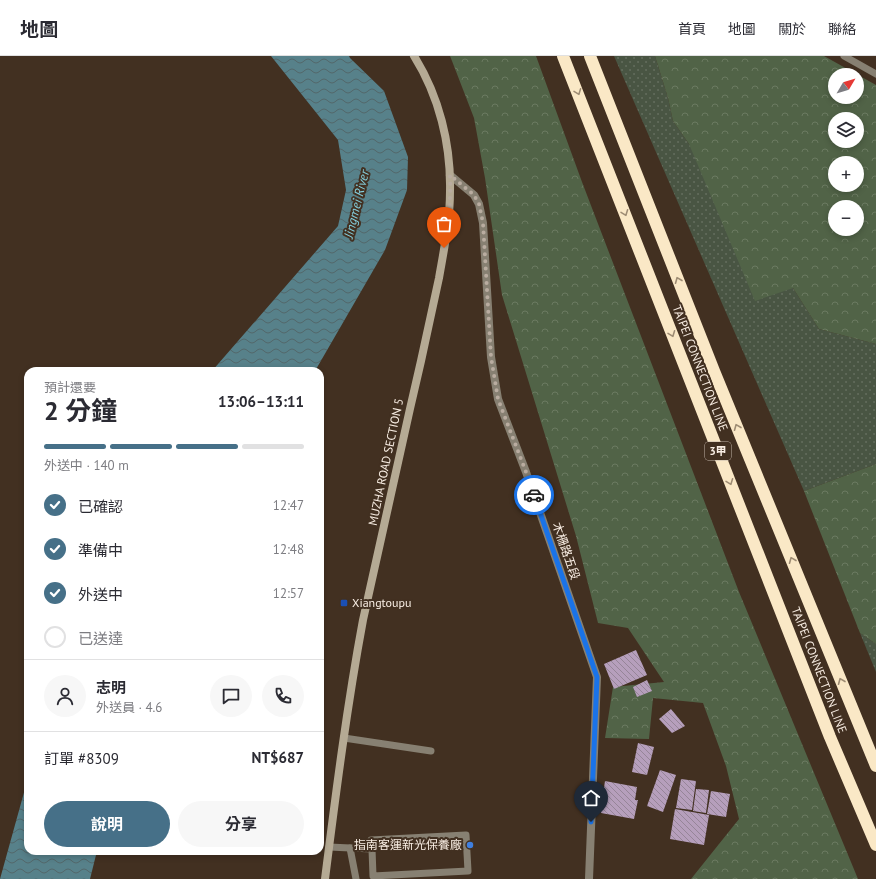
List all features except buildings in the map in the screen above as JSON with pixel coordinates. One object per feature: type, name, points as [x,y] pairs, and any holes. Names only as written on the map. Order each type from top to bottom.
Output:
[{"type":"highway","name":"TAIPEI CONNECTION LINE","points":[[563,56],[830,737],[876,845]]},
{"type":"highway","name":"TAIPEI CONNECTION LINE","points":[[590,56],[714,371],[876,766]]},
{"type":"highway","points":[[856,717],[876,752]]},
{"type":"main road","name":"MUZHA ROAD SECTION 5","points":[[324,879],[344,738],[363,620],[448,226],[450,175],[448,149],[440,112],[433,93],[414,56]]},
{"type":"street","name":"木柵路五段","points":[[450,175],[474,195],[479,204],[483,223],[491,357],[498,399],[526,472],[597,677],[589,879]]},
{"type":"lane","points":[[844,56],[876,74]]},
{"type":"lane","points":[[344,738],[431,751]]},
{"type":"lane","points":[[466,835],[468,871],[373,876],[372,849],[371,840],[466,835]]},
{"type":"lane","points":[[329,847],[372,849]]},
{"type":"lane","points":[[350,848],[356,879]]},
{"type":"green space","points":[[450,56],[536,56],[582,182],[739,592],[858,879],[691,879],[739,819],[726,766],[703,703],[653,698],[649,739],[605,738],[613,687],[664,682],[628,628],[598,623],[576,536],[502,295],[485,178],[474,118]]},
{"type":"green space","points":[[614,56],[655,56],[668,98],[673,121],[793,288],[819,329],[876,344],[876,464],[804,491]]},
{"type":"green space","points":[[655,56],[824,56],[846,68],[828,68],[828,104],[864,104],[864,78],[876,85],[876,344],[819,329],[793,288],[755,301],[689,144],[673,121],[668,98]]},
{"type":"green space","points":[[876,464],[876,644],[860,633],[804,491]]},
{"type":"green space","points":[[860,633],[876,644],[876,672]]},
{"type":"water","name":"Jingmei River","points":[[271,56],[349,56],[384,91],[408,157],[407,190],[385,250],[317,367],[215,367],[338,226],[346,190],[338,140]]},
{"type":"water","points":[[24,792],[24,855],[96,855],[90,879],[0,879]]},
{"type":"way so far","points":[[444,248],[448,226],[450,175],[468,189],[474,195],[479,204],[483,223],[491,357],[498,399],[534,495]]},
{"type":"place","name":"Xiangtoupu","points":[[344,603]]},
{"type":"place","name":"指南客運新光保養廠","points":[[470,845]]},
{"type":"route","points":[[534,495],[597,677],[591,822]]}]
